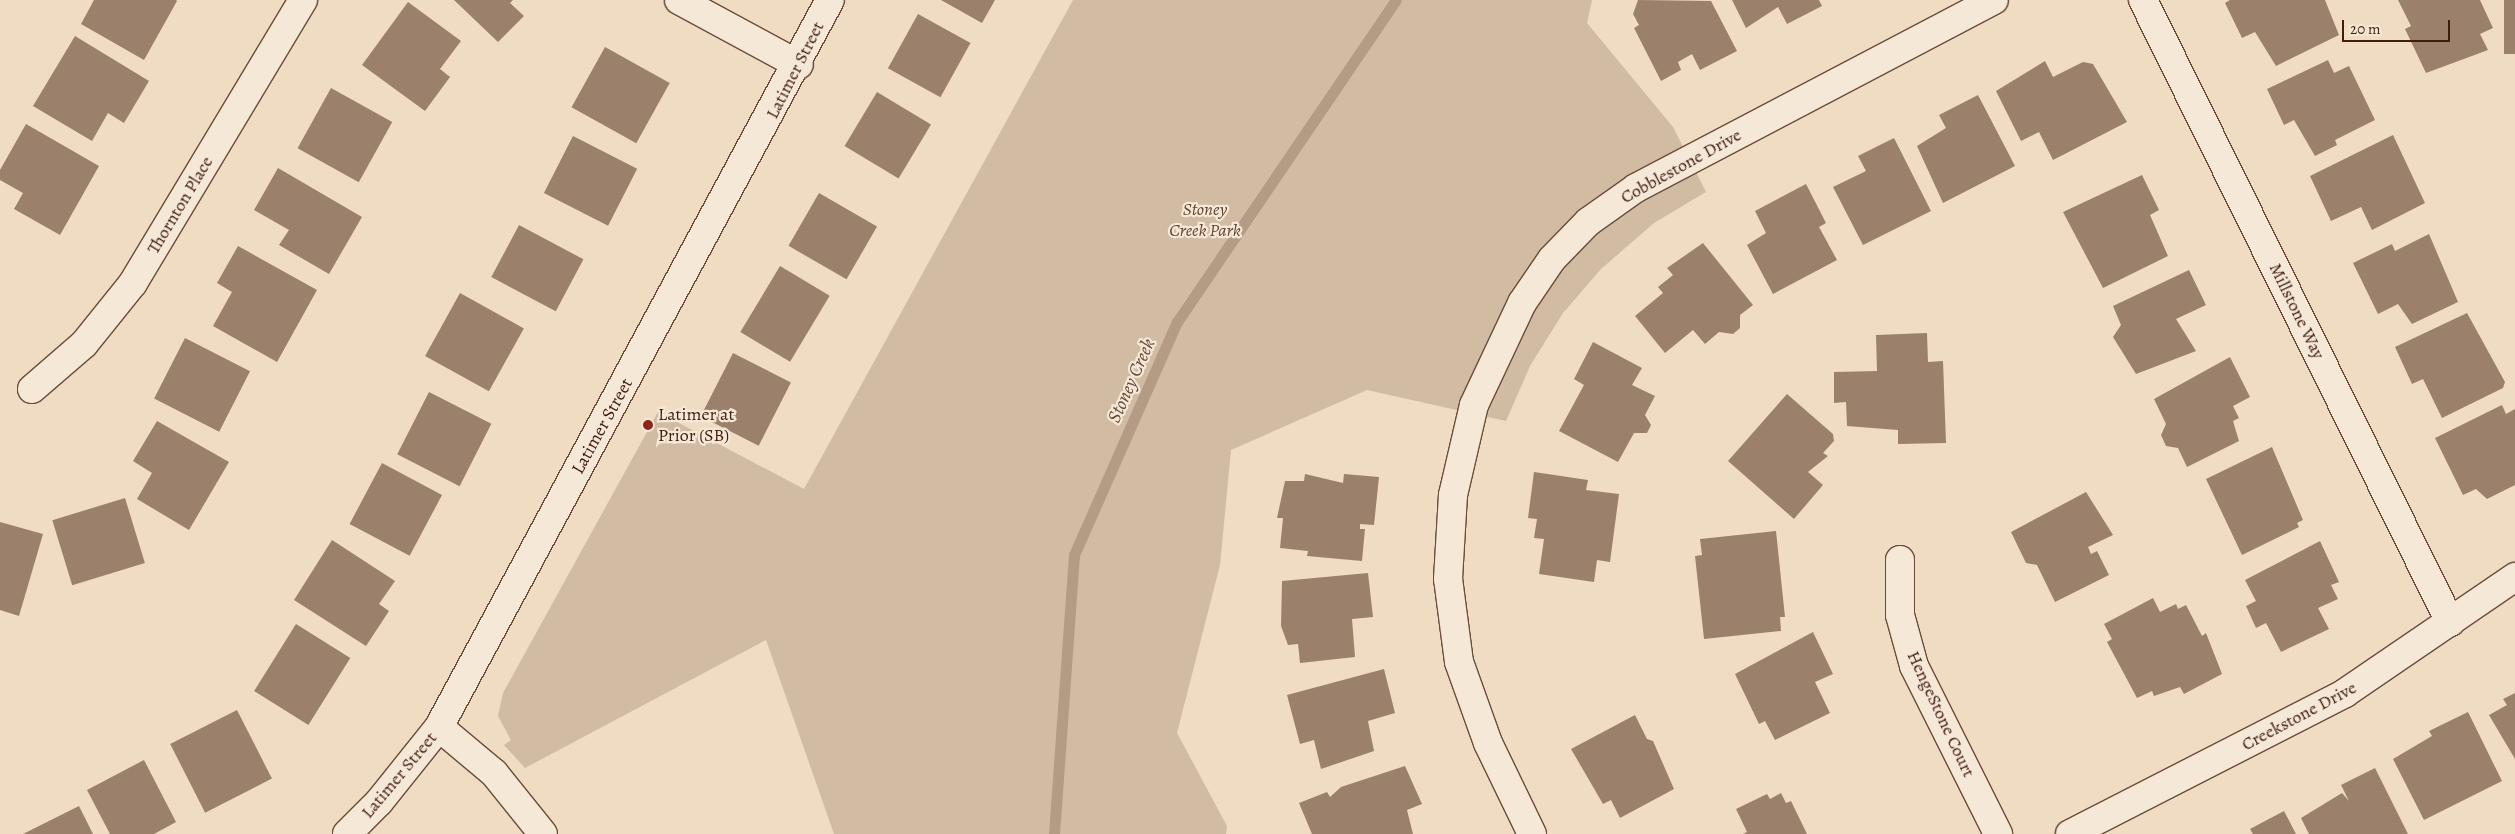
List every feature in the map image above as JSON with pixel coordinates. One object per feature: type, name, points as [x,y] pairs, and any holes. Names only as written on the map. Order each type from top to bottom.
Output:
[{"type":"street","name":"Thornton Place","points":[[32,389],[84,344],[133,283],[303,0]]},
{"type":"street","points":[[679,0],[799,65]]},
{"type":"street","name":"Latimer Street","points":[[347,834],[379,802],[439,727],[799,65],[830,0]]},
{"type":"street","name":"Cobblestone Drive","points":[[1532,834],[1488,743],[1459,662],[1448,579],[1453,495],[1474,405],[1522,303],[1552,260],[1588,222],[1636,188],[1994,0]]},
{"type":"street","name":"Millstone Way","points":[[2143,0],[2450,622]]},
{"type":"street","name":"HengeStone Court","points":[[1900,560],[1900,615],[1914,666],[1998,834]]},
{"type":"street","name":"Creekstone Drive","points":[[2070,834],[2346,693],[2515,577]]},
{"type":"street","points":[[439,727],[494,773],[543,834]]},
{"type":"green space","name":"Stoney Creek Park","points":[[1073,0],[1592,0],[1587,23],[1673,127],[1706,192],[1654,223],[1601,269],[1563,313],[1530,366],[1506,421],[1367,390],[1231,450],[1220,565],[1177,733],[1227,826],[1226,834],[834,834],[766,640],[525,768],[504,745],[511,740],[498,716],[503,693],[658,412],[804,489]]},
{"type":"building","points":[[94,0],[177,1],[144,60],[81,24]]},
{"type":"building","points":[[454,0],[513,0],[510,3],[524,16],[498,42]]},
{"type":"building","points":[[941,0],[995,0],[982,23]]},
{"type":"building","points":[[1638,0],[1711,1],[1737,51],[1700,70],[1692,54],[1678,62],[1681,70],[1661,81],[1634,28],[1639,25],[1633,14]]},
{"type":"building","points":[[1732,0],[1819,0],[1822,6],[1787,24],[1778,7],[1746,28]]},
{"type":"building","points":[[2230,0],[2325,0],[2339,35],[2276,66],[2255,32],[2242,38],[2225,3]]},
{"type":"building","points":[[2398,0],[2480,0],[2493,28],[2480,34],[2488,50],[2426,73],[2405,29],[2411,26]]},
{"type":"building","points":[[2504,0],[2515,0],[2515,54],[2504,54]]},
{"type":"building","points":[[408,2],[461,41],[440,69],[450,77],[425,111],[362,65]]},
{"type":"building","points":[[918,14],[970,43],[940,97],[888,68]]},
{"type":"building","points":[[75,36],[149,81],[124,123],[108,113],[92,141],[33,106]]},
{"type":"building","points":[[605,47],[670,83],[636,143],[572,107]]},
{"type":"building","points":[[2328,60],[2334,73],[2349,66],[2375,120],[2335,140],[2337,145],[2315,156],[2294,120],[2284,125],[2267,89]]},
{"type":"building","points":[[2045,61],[2053,77],[2083,62],[2093,64],[2127,122],[2053,160],[2039,132],[2021,141],[1996,91]]},
{"type":"building","points":[[331,88],[392,122],[359,182],[298,148]]},
{"type":"building","points":[[877,92],[931,124],[899,178],[845,146]]},
{"type":"building","points":[[1978,95],[2015,166],[1943,203],[1917,146],[1946,128],[1939,115]]},
{"type":"building","points":[[26,124],[99,166],[60,235],[14,209],[23,193],[0,180],[0,170]]},
{"type":"building","points":[[2393,135],[2425,203],[2372,230],[2361,207],[2331,221],[2310,176]]},
{"type":"building","points":[[573,136],[637,169],[608,226],[544,193]]},
{"type":"building","points":[[1894,138],[1931,211],[1863,245],[1833,187],[1866,171],[1858,156]]},
{"type":"building","points":[[278,168],[362,217],[329,274],[279,245],[289,230],[254,210]]},
{"type":"building","points":[[2142,175],[2159,210],[2150,215],[2168,256],[2103,288],[2063,212]]},
{"type":"building","points":[[1806,184],[1826,223],[1819,227],[1837,260],[1773,294],[1747,245],[1766,233],[1755,211]]},
{"type":"building","points":[[819,193],[877,226],[847,279],[788,246]]},
{"type":"building","points":[[519,225],[583,259],[556,311],[491,277]]},
{"type":"building","points":[[2429,234],[2458,302],[2412,324],[2398,304],[2378,314],[2353,263],[2392,244],[2395,251]]},
{"type":"building","points":[[1703,243],[1753,305],[1740,315],[1740,328],[1733,334],[1719,332],[1705,344],[1693,330],[1665,353],[1635,316],[1663,293],[1658,287],[1673,275],[1667,268]]},
{"type":"building","points":[[238,246],[317,290],[277,362],[213,326],[232,292],[217,283]]},
{"type":"building","points":[[780,266],[830,296],[790,362],[740,332]]},
{"type":"building","points":[[2189,270],[2206,305],[2176,319],[2196,351],[2136,374],[2113,337],[2121,325],[2113,306]]},
{"type":"building","points":[[460,293],[524,328],[489,391],[425,356]]},
{"type":"building","points":[[2467,313],[2505,382],[2503,388],[2442,418],[2423,379],[2412,384],[2395,347]]},
{"type":"building","points":[[1927,333],[1928,362],[1943,361],[1946,443],[1898,444],[1898,430],[1847,426],[1846,402],[1834,403],[1834,372],[1877,371],[1876,335]]},
{"type":"building","points":[[185,338],[250,371],[219,432],[154,399]]},
{"type":"building","points":[[1593,342],[1642,368],[1632,385],[1655,396],[1645,415],[1651,425],[1647,433],[1634,433],[1618,462],[1559,431],[1584,385],[1574,379]]},
{"type":"building","points":[[733,353],[791,383],[759,446],[701,416]]},
{"type":"building","points":[[2230,357],[2250,397],[2233,406],[2239,418],[2233,421],[2239,441],[2187,467],[2178,448],[2166,446],[2161,435],[2166,424],[2154,399]]},
{"type":"building","points":[[429,392],[491,424],[460,486],[397,454]]},
{"type":"building","points":[[1787,394],[1833,434],[1834,441],[1823,453],[1828,456],[1808,472],[1823,485],[1794,519],[1728,461]]},
{"type":"building","points":[[2502,405],[2506,414],[2515,409],[2515,485],[2487,499],[2476,489],[2463,495],[2435,438]]},
{"type":"building","points":[[157,421],[229,462],[189,530],[137,499],[152,473],[133,461]]},
{"type":"building","points":[[2272,447],[2303,520],[2297,523],[2299,527],[2242,555],[2206,479]]},
{"type":"building","points":[[382,463],[442,495],[410,556],[350,524]]},
{"type":"building","points":[[1534,472],[1588,480],[1586,490],[1619,494],[1610,562],[1597,560],[1594,582],[1539,574],[1544,539],[1534,538],[1537,519],[1528,518]]},
{"type":"building","points":[[1305,474],[1343,483],[1344,474],[1379,477],[1374,525],[1360,524],[1360,529],[1365,529],[1362,561],[1307,556],[1308,551],[1280,548],[1283,518],[1277,518],[1285,481],[1304,481]]},
{"type":"building","points":[[2086,492],[2113,535],[2088,547],[2091,554],[2097,551],[2109,575],[2055,602],[2037,565],[2026,563],[2011,532]]},
{"type":"building","points":[[125,498],[145,563],[72,585],[52,520]]},
{"type":"building","points":[[0,522],[43,534],[19,616],[0,610]]},
{"type":"building","points":[[1776,531],[1785,617],[1780,617],[1781,631],[1704,639],[1695,556],[1702,555],[1700,539]]},
{"type":"building","points":[[332,540],[395,581],[379,604],[389,611],[366,646],[294,600]]},
{"type":"building","points":[[2320,541],[2339,582],[2331,585],[2338,599],[2318,608],[2329,629],[2281,652],[2266,623],[2256,628],[2246,606],[2256,601],[2245,580]]},
{"type":"building","points":[[1368,573],[1373,617],[1352,619],[1355,657],[1300,663],[1298,644],[1288,645],[1281,626],[1282,581]]},
{"type":"building","points":[[2153,598],[2160,612],[2176,604],[2178,609],[2186,605],[2202,636],[2206,633],[2222,674],[2184,694],[2180,687],[2154,696],[2152,691],[2137,698],[2107,642],[2112,639],[2104,624]]},
{"type":"building","points":[[296,624],[350,658],[308,725],[254,691]]},
{"type":"building","points":[[1813,632],[1833,674],[1815,682],[1830,713],[1775,740],[1765,721],[1759,724],[1735,674]]},
{"type":"building","points":[[1384,669],[1395,713],[1368,721],[1374,751],[1321,769],[1314,740],[1300,744],[1287,695]]},
{"type":"building","points":[[2515,693],[2515,759],[2489,715],[2507,705],[2503,699]]},
{"type":"building","points":[[237,710],[272,779],[205,813],[170,744]]},
{"type":"building","points":[[2468,712],[2502,781],[2424,820],[2393,759],[2432,736],[2429,731]]},
{"type":"building","points":[[1635,715],[1647,739],[1653,741],[1674,789],[1620,818],[1611,800],[1603,804],[1571,749]]},
{"type":"building","points":[[144,760],[176,822],[154,834],[110,834],[87,790]]},
{"type":"building","points":[[1405,766],[1422,804],[1407,810],[1413,834],[1312,834],[1299,803],[1327,792],[1330,797],[1341,787]]},
{"type":"building","points":[[2375,768],[2408,834],[2309,834],[2301,818],[2342,793],[2349,801],[2341,785]]},
{"type":"building","points":[[1781,793],[1786,803],[1791,801],[1807,834],[1743,834],[1747,832],[1736,809],[1767,794],[1770,799]]},
{"type":"building","points":[[79,806],[93,834],[23,834]]},
{"type":"building","points":[[2284,811],[2296,834],[2253,834],[2250,829]]},
{"type":"waterway","name":"Stoney Creek","points":[[1054,834],[1074,555],[1177,322],[1396,0]]},
{"type":"place","name":"Latimer at Prior (SB)","points":[[648,425]]}]
